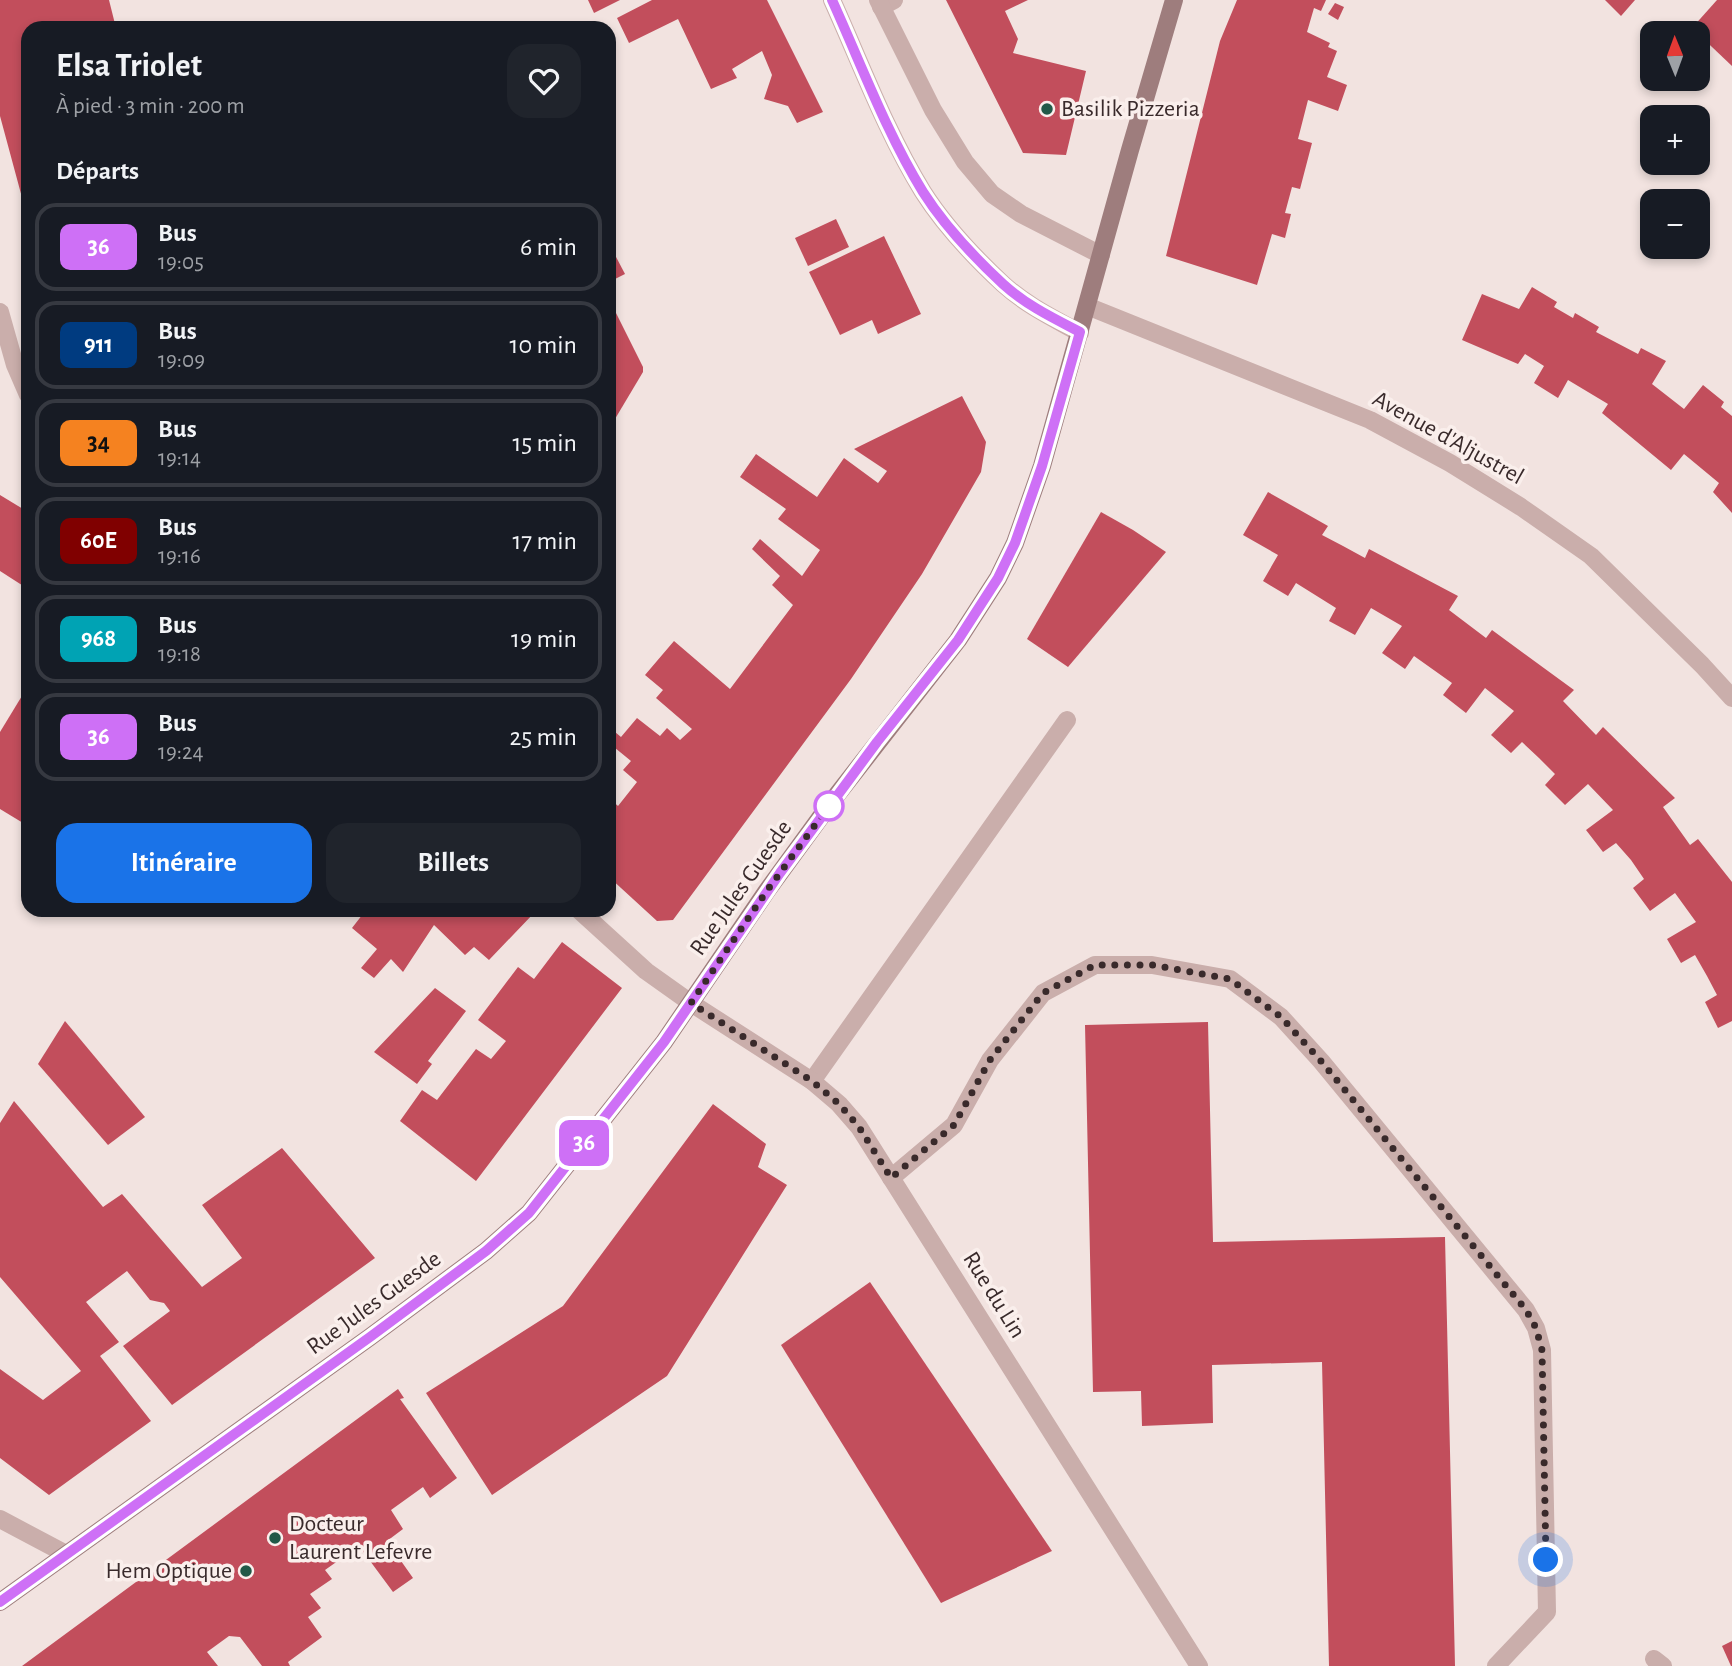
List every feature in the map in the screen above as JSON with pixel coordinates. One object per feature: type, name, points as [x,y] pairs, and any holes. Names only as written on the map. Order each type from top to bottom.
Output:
[{"type":"main road","name":"Rue Jules Guesde","points":[[0,1602],[486,1251],[529,1213],[664,1042],[766,892],[836,796],[958,640],[998,578],[1015,543],[1042,466],[1174,0]]},
{"type":"street","points":[[832,0],[892,133],[924,193],[951,228],[1005,286],[1032,306],[1080,332]]},
{"type":"street","points":[[884,2],[933,110],[965,162],[992,194],[1021,214],[1101,255]]},
{"type":"street","name":"Avenue d'Aljustrel","points":[[1087,306],[1370,420],[1450,463],[1521,507],[1591,556],[1732,698]]},
{"type":"street","points":[[0,312],[21,379]]},
{"type":"street","points":[[812,1081],[1067,720]]},
{"type":"street","name":"Rue du Lin","points":[[587,917],[646,971],[812,1081],[839,1104],[859,1127],[1199,1666]]},
{"type":"street","points":[[891,1178],[954,1125],[990,1060],[1043,993],[1095,965],[1152,965],[1230,979],[1281,1017],[1472,1242],[1526,1310],[1536,1328],[1542,1350],[1547,1612],[1496,1666]]},
{"type":"street","points":[[0,1520],[66,1554]]},
{"type":"building","points":[[0,0],[109,0],[114,21],[21,21],[21,194],[0,116]]},
{"type":"building","points":[[588,0],[620,0],[594,13]]},
{"type":"building","points":[[652,0],[767,0],[823,112],[797,123],[788,106],[764,99],[772,75],[762,51],[732,69],[737,78],[711,89],[678,19],[629,43],[617,18]]},
{"type":"building","points":[[946,0],[1028,0],[1005,11],[1018,39],[1013,53],[1086,71],[1066,155],[1023,153]]},
{"type":"building","points":[[1237,0],[1326,0],[1321,11],[1314,8],[1307,32],[1330,43],[1328,47],[1337,51],[1327,77],[1347,85],[1338,111],[1308,100],[1298,139],[1312,143],[1300,189],[1292,187],[1285,213],[1291,214],[1285,238],[1272,234],[1257,285],[1166,256],[1220,41]]},
{"type":"building","points":[[1605,0],[1635,0],[1621,16]]},
{"type":"building","points":[[1717,0],[1732,0],[1732,66],[1710,45],[1710,21],[1698,21]]},
{"type":"building","points":[[1335,3],[1344,7],[1338,20],[1328,14]]},
{"type":"building","points":[[836,219],[849,247],[808,266],[795,238]]},
{"type":"building","points":[[884,236],[921,314],[878,334],[872,320],[840,335],[809,272]]},
{"type":"building","points":[[616,257],[625,274],[616,278]]},
{"type":"building","points":[[1532,287],[1557,302],[1554,307],[1573,318],[1575,313],[1599,327],[1596,332],[1638,354],[1641,348],[1666,361],[1652,384],[1684,409],[1703,385],[1724,402],[1721,407],[1732,416],[1732,513],[1713,492],[1719,483],[1684,454],[1671,470],[1602,413],[1608,404],[1568,380],[1558,398],[1534,383],[1544,366],[1525,354],[1518,364],[1462,340],[1482,294],[1519,309]]},
{"type":"building","points":[[616,313],[643,367],[643,372],[616,417]]},
{"type":"building","points":[[962,396],[986,442],[981,472],[922,574],[851,679],[673,920],[657,921],[616,883],[616,804],[618,806],[637,782],[623,770],[631,761],[616,749],[616,733],[621,737],[637,718],[660,736],[667,728],[680,740],[692,729],[656,698],[663,690],[645,675],[674,641],[730,689],[793,605],[772,585],[780,576],[752,549],[760,539],[802,576],[820,550],[778,519],[786,509],[740,477],[756,454],[817,497],[844,458],[878,483],[887,471],[854,449]]},
{"type":"building","points":[[1268,492],[1328,526],[1322,535],[1365,558],[1369,549],[1458,596],[1449,610],[1486,638],[1492,630],[1574,690],[1563,701],[1596,735],[1603,727],[1675,798],[1663,807],[1690,845],[1698,839],[1732,882],[1732,1021],[1718,1028],[1705,1002],[1717,995],[1695,955],[1681,963],[1667,939],[1696,922],[1675,893],[1650,911],[1633,888],[1644,879],[1631,860],[1616,843],[1603,852],[1586,830],[1613,810],[1588,784],[1565,805],[1545,785],[1555,774],[1539,758],[1522,742],[1511,753],[1491,735],[1514,711],[1485,688],[1466,713],[1443,695],[1452,683],[1414,656],[1405,669],[1382,653],[1402,626],[1371,608],[1355,635],[1329,621],[1336,608],[1296,583],[1288,596],[1263,581],[1278,555],[1243,535]]},
{"type":"building","points":[[0,495],[21,508],[21,584],[0,571]]},
{"type":"building","points":[[1101,512],[1166,552],[1068,667],[1027,639]]},
{"type":"building","points":[[21,698],[21,822],[0,809],[0,732]]},
{"type":"building","points":[[361,917],[530,917],[489,960],[474,947],[465,955],[434,925],[403,972],[391,959],[374,978],[361,968],[377,949],[352,928]]},
{"type":"building","points":[[562,942],[622,988],[476,1181],[400,1121],[422,1090],[437,1100],[476,1049],[491,1059],[506,1041],[478,1020],[518,967],[534,979]]},
{"type":"building","points":[[435,988],[466,1011],[428,1061],[432,1064],[417,1084],[374,1052]]},
{"type":"building","points":[[65,1021],[145,1117],[108,1145],[38,1064]]},
{"type":"building","points":[[1208,1022],[1213,1242],[1445,1237],[1455,1666],[1329,1666],[1322,1362],[1212,1365],[1213,1423],[1142,1426],[1141,1391],[1093,1392],[1085,1025]]},
{"type":"building","points":[[14,1101],[103,1207],[122,1194],[202,1287],[242,1258],[202,1205],[282,1148],[375,1258],[172,1405],[123,1346],[170,1311],[164,1303],[150,1300],[127,1271],[86,1302],[119,1342],[100,1356],[151,1421],[49,1495],[0,1458],[0,1369],[43,1400],[81,1371],[0,1277],[0,1123]]},
{"type":"building","points":[[713,1104],[766,1144],[758,1167],[787,1185],[667,1376],[492,1495],[426,1393],[563,1306]]},
{"type":"building","points":[[870,1282],[1052,1551],[941,1603],[781,1345]]},
{"type":"building","points":[[398,1389],[404,1398],[400,1399],[457,1478],[430,1498],[423,1487],[391,1510],[403,1529],[387,1541],[413,1578],[393,1592],[359,1546],[325,1570],[332,1579],[310,1594],[321,1608],[308,1617],[322,1637],[288,1662],[290,1666],[262,1666],[240,1637],[229,1636],[207,1652],[218,1666],[22,1666]]},
{"type":"building","points":[[1732,1641],[1732,1666],[1731,1666],[1722,1646]]},
{"type":"bus line","name":"36","points":[[0,1602],[370,1337],[486,1251],[529,1213],[664,1042],[766,892],[877,742],[958,640],[998,578],[1015,543],[1042,466],[1080,332],[1032,306],[1005,286],[951,228],[924,193],[892,133],[832,0]]},
{"type":"place","name":"Basilik Pizzeria","points":[[1047,109]]},
{"type":"place","name":"Docteur Laurent Lefevre","points":[[275,1538]]},
{"type":"place","name":"Hem Optique","points":[[246,1571]]},
{"type":"route","points":[[829,806],[766,892],[691,1003],[812,1081],[839,1104],[859,1127],[891,1178],[954,1125],[990,1060],[1043,993],[1095,965],[1152,965],[1230,979],[1281,1017],[1321,1061],[1456,1222],[1526,1310],[1536,1328],[1542,1350],[1546,1560]]}]
